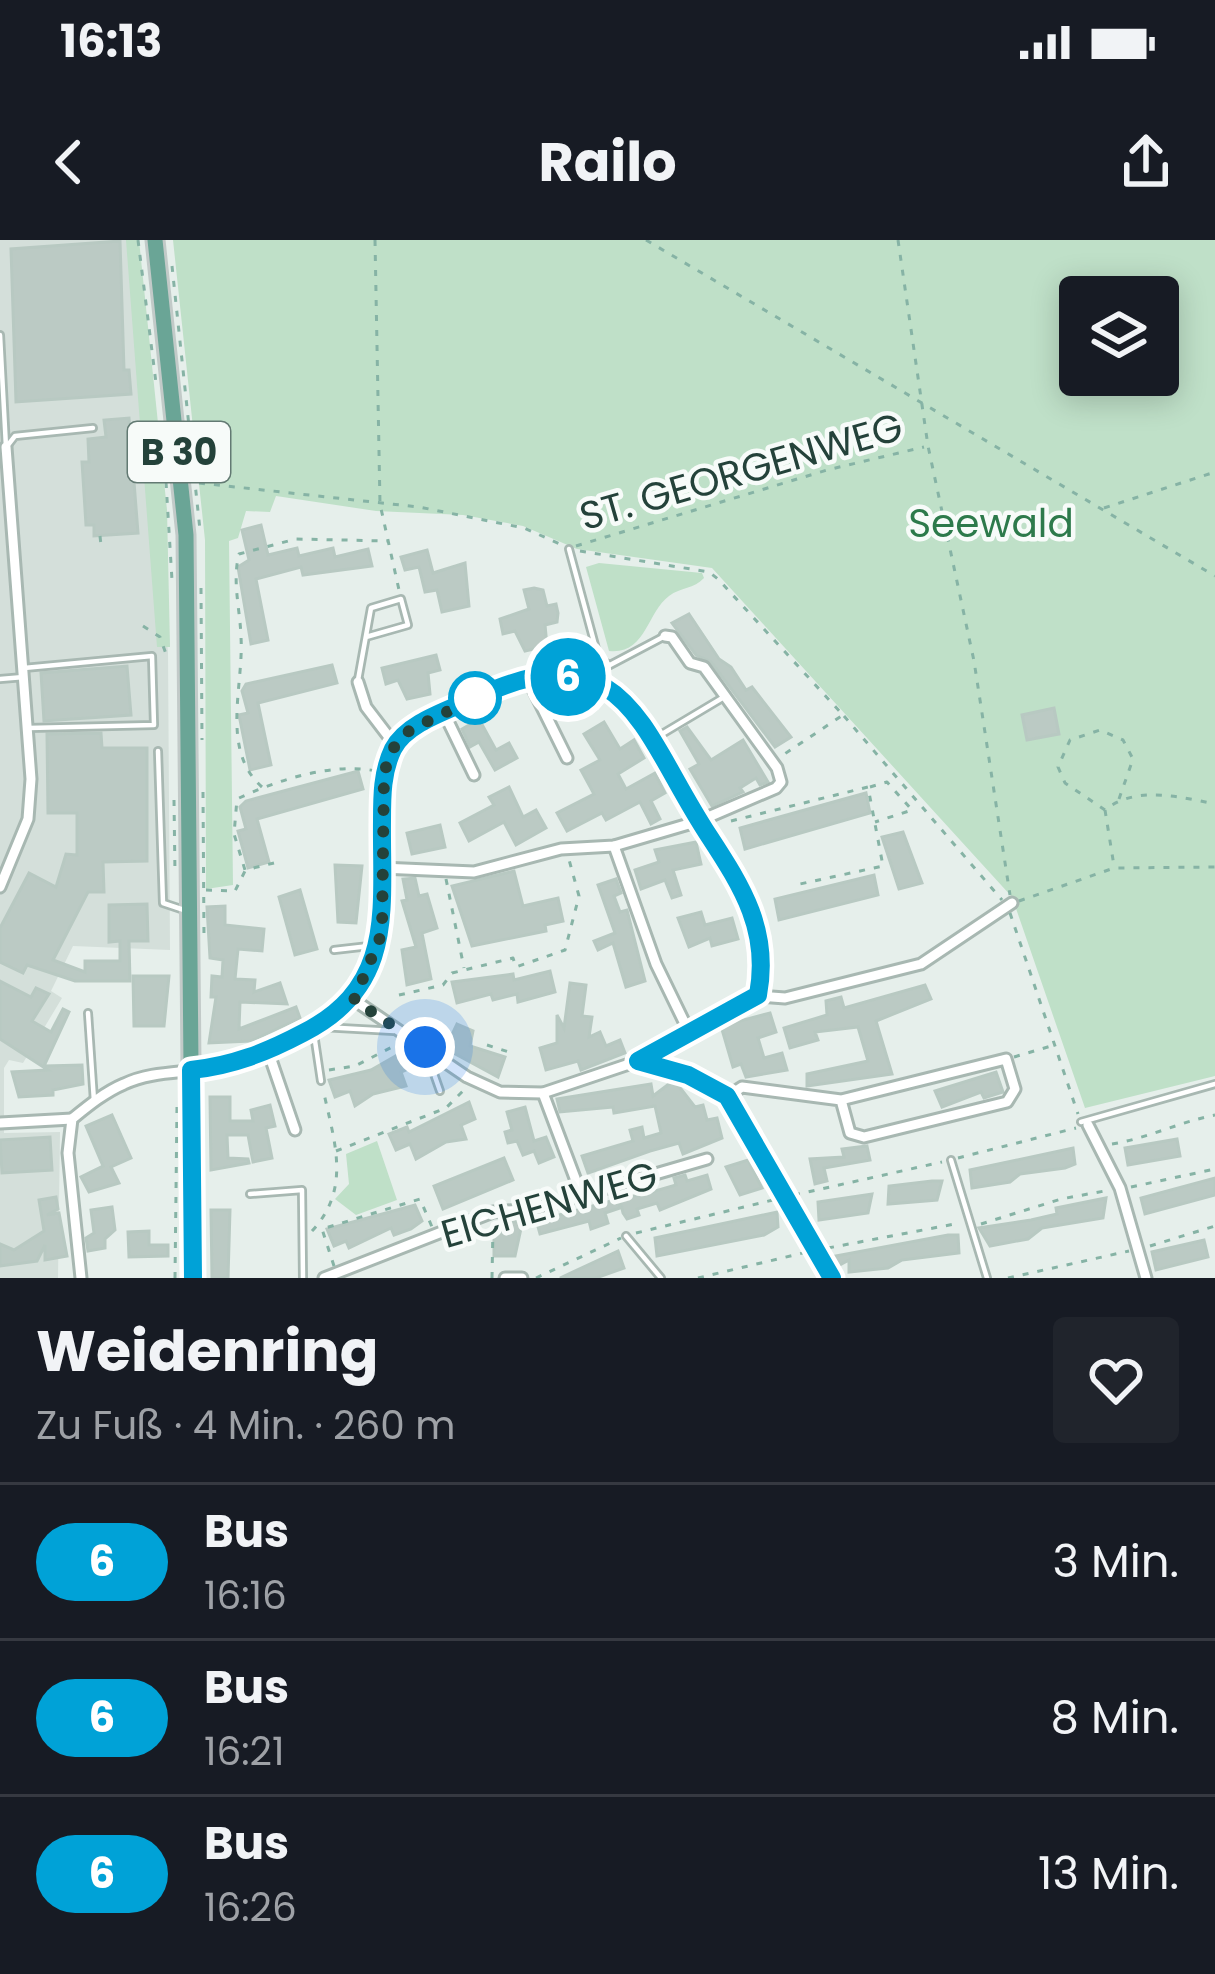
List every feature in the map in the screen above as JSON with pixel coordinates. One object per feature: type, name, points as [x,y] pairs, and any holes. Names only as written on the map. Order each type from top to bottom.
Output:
[{"type":"main road","name":"B 30","points":[[155,240],[181,470],[190,665],[184,1071],[193,1278]]},
{"type":"street","points":[[0,887],[28,819],[24,672],[6,447]]},
{"type":"street","points":[[382,868],[474,872],[566,848],[614,846],[699,821],[776,788],[781,775],[704,668],[691,663],[665,635]]},
{"type":"street","points":[[0,1123],[72,1119],[127,1082],[268,1051],[354,1000],[378,945],[384,772],[395,745],[444,712],[527,676],[597,682],[620,693],[747,892],[758,923],[758,995]]},
{"type":"street","points":[[527,676],[567,758]]},
{"type":"street","points":[[358,682],[367,707],[395,745]]},
{"type":"street","points":[[444,712],[474,775]]},
{"type":"street","points":[[614,846],[656,964],[689,1032]]},
{"type":"street","points":[[354,1000],[471,1079],[500,1092],[543,1093],[638,1061],[758,995],[785,998],[921,964],[1009,905]]},
{"type":"street","points":[[268,1051],[295,1130]]},
{"type":"street","points":[[727,1096],[742,1087],[841,1100],[1006,1059],[1015,1089],[1006,1102],[936,1122],[856,1136],[846,1125],[841,1100]]},
{"type":"street","points":[[638,1061],[688,1075],[727,1096],[832,1278]]},
{"type":"street","points":[[543,1093],[581,1194]]},
{"type":"street","points":[[72,1119],[68,1153],[81,1278]]},
{"type":"street","points":[[1084,1123],[1120,1188],[1146,1278]]},
{"type":"street","name":"EICHENWEG","points":[[324,1278],[493,1212],[535,1209],[707,1159]]},
{"type":"street","points":[[505,1278],[522,1278]]},
{"type":"lane","points":[[0,335],[6,447]]},
{"type":"lane","points":[[6,447],[15,436],[94,428]]},
{"type":"lane","points":[[569,548],[599,660],[597,682]]},
{"type":"lane","points":[[358,682],[371,608],[401,599],[407,625],[366,637]]},
{"type":"lane","points":[[599,660],[610,665],[665,635]]},
{"type":"lane","points":[[0,679],[152,656],[154,725],[27,728]]},
{"type":"lane","points":[[652,740],[724,697]]},
{"type":"lane","points":[[158,751],[164,903],[184,910]]},
{"type":"lane","points":[[334,950],[378,945]]},
{"type":"lane","points":[[88,1013],[94,1101]]},
{"type":"lane","points":[[321,1082],[314,1027],[402,1033]]},
{"type":"lane","points":[[425,1047],[440,1091]]},
{"type":"lane","points":[[1084,1123],[1215,1084]]},
{"type":"lane","points":[[951,1160],[986,1278]]},
{"type":"lane","points":[[250,1194],[302,1190],[303,1278]]},
{"type":"lane","points":[[626,1236],[661,1278]]},
{"type":"path","points":[[138,240],[157,397]]},
{"type":"path","points":[[375,240],[380,504],[401,599]]},
{"type":"path","points":[[646,240],[1215,576]]},
{"type":"path","points":[[536,1278],[626,1236],[951,1160],[1084,1123],[1053,1045],[1009,905],[974,661],[928,446],[898,240]]},
{"type":"path","name":"ST. GEORGENWEG","points":[[569,548],[826,470],[928,446]]},
{"type":"path","points":[[164,464],[172,592]]},
{"type":"path","points":[[1102,508],[1215,472]]},
{"type":"path","points":[[196,483],[380,504],[524,528],[569,548],[709,572],[843,715],[1009,905]]},
{"type":"path","points":[[100,536],[100,545]]},
{"type":"path","points":[[262,787],[245,772],[235,716],[241,678],[234,573],[239,554],[296,539],[388,541]]},
{"type":"path","points":[[142,626],[160,638],[166,654]]},
{"type":"path","points":[[152,656],[174,653]]},
{"type":"path","points":[[771,762],[843,715]]},
{"type":"path","points":[[1106,810],[1119,799],[1133,759],[1124,740],[1100,730],[1070,740],[1058,767],[1065,783],[1106,810],[1114,868]]},
{"type":"path","points":[[204,890],[235,890],[245,870],[234,834],[237,799],[262,787],[352,766],[384,772]]},
{"type":"path","points":[[731,821],[887,782],[911,813]]},
{"type":"path","points":[[800,884],[883,866],[868,787]]},
{"type":"path","points":[[1119,799],[1178,794],[1215,804]]},
{"type":"path","points":[[174,797],[184,910]]},
{"type":"path","points":[[816,798],[818,807]]},
{"type":"path","points":[[786,804],[790,813]]},
{"type":"path","points":[[874,822],[922,807]]},
{"type":"path","points":[[758,813],[761,823]]},
{"type":"path","points":[[399,995],[442,985],[452,973],[513,958],[516,967],[565,950],[580,896],[566,848]]},
{"type":"path","points":[[245,870],[274,863]]},
{"type":"path","points":[[1009,905],[1114,868],[1188,863],[1215,867]]},
{"type":"path","points":[[445,871],[464,970]]},
{"type":"path","points":[[322,1069],[340,1070],[370,1060],[394,1048],[402,1033]]},
{"type":"path","points":[[487,1045],[515,1054]]},
{"type":"path","points":[[1006,1059],[1053,1045]]},
{"type":"path","points":[[336,1151],[446,1108],[471,1079]]},
{"type":"path","points":[[301,1243],[331,1211],[340,1173],[321,1082]]},
{"type":"path","points":[[175,1278],[177,1098]]},
{"type":"path","points":[[1099,1146],[1159,1136],[1187,1120],[1215,1115]]},
{"type":"path","points":[[1120,1188],[1215,1169]]},
{"type":"path","points":[[336,1273],[322,1229],[421,1199],[436,1235]]},
{"type":"path","points":[[331,1211],[349,1219]]},
{"type":"path","points":[[492,1278],[493,1212]]},
{"type":"path","points":[[1008,1278],[1215,1226]]},
{"type":"path","points":[[698,1278],[816,1251]]},
{"type":"shaded area","points":[[0,240],[127,240],[168,652],[170,950],[73,946],[51,991],[62,998],[23,1063],[9,1060],[4,1068],[4,1133],[60,1132],[58,1278],[0,1278]]},
{"type":"green space","points":[[126,240],[139,240],[167,510],[170,647],[157,647]]},
{"type":"green space","name":"Seewald","points":[[173,240],[1215,240],[1215,1076],[1085,1108],[1012,897],[712,568],[577,549],[523,526],[463,515],[376,511],[276,496],[270,512],[246,511],[238,538],[229,541],[233,885],[206,889],[205,540]]},
{"type":"green space","points":[[599,563],[702,573],[704,578],[669,596],[631,646],[609,651],[586,567]]},
{"type":"green space","points":[[377,1141],[397,1200],[356,1215],[335,1199],[349,1184],[346,1154]]},
{"type":"building","points":[[120,241],[124,370],[129,370],[131,394],[16,402],[11,249]]},
{"type":"building","points":[[129,418],[138,533],[94,536],[94,525],[86,525],[82,462],[89,462],[88,439],[106,437],[104,420]]},
{"type":"building","points":[[261,525],[268,555],[297,548],[299,556],[333,548],[335,557],[368,549],[372,566],[303,575],[301,567],[256,579],[268,640],[251,644],[238,567],[249,560],[242,530]]},
{"type":"building","points":[[427,550],[433,573],[465,563],[469,606],[442,612],[437,590],[425,592],[419,567],[405,570],[401,557]]},
{"type":"building","points":[[524,590],[543,590],[547,606],[556,604],[557,622],[545,625],[547,646],[525,651],[515,631],[503,634],[500,619],[529,609]]},
{"type":"building","points":[[689,614],[719,659],[731,667],[746,690],[752,687],[791,737],[775,747],[711,662],[696,655],[672,623]]},
{"type":"building","points":[[436,655],[440,670],[428,673],[430,694],[407,699],[398,680],[386,684],[382,668]]},
{"type":"building","points":[[332,665],[337,683],[258,703],[271,765],[250,770],[239,715],[248,713],[242,691],[246,684]]},
{"type":"building","points":[[127,666],[131,715],[44,721],[41,673]]},
{"type":"building","points":[[1054,708],[1059,734],[1027,740],[1022,715]]},
{"type":"building","points":[[479,719],[496,750],[509,743],[517,758],[495,770],[479,742],[470,747],[462,729]]},
{"type":"building","points":[[604,722],[620,749],[634,740],[644,758],[618,774],[626,789],[655,773],[665,793],[651,801],[660,819],[651,824],[640,802],[606,820],[602,813],[567,831],[557,813],[594,794],[581,770],[600,760],[584,734]]},
{"type":"building","points":[[687,727],[711,760],[743,740],[768,782],[760,785],[756,778],[740,788],[743,792],[712,806],[690,769],[699,764],[680,731]]},
{"type":"building","points":[[101,733],[102,748],[147,748],[147,861],[103,862],[104,892],[88,892],[53,960],[85,972],[85,961],[120,961],[120,941],[109,942],[109,905],[147,904],[148,941],[129,941],[130,981],[75,981],[27,965],[23,973],[0,962],[0,928],[29,873],[56,887],[66,854],[77,855],[77,813],[48,813],[47,734]]},
{"type":"building","points":[[358,771],[363,789],[257,819],[269,862],[248,868],[238,831],[246,829],[240,807],[246,801]]},
{"type":"building","points":[[509,787],[523,817],[536,810],[546,828],[516,845],[504,822],[469,841],[460,823],[494,805],[489,797]]},
{"type":"building","points":[[866,793],[870,813],[745,849],[740,828]]},
{"type":"building","points":[[440,825],[445,847],[412,854],[407,833]]},
{"type":"building","points":[[903,832],[922,883],[899,889],[882,837]]},
{"type":"building","points":[[696,842],[701,864],[673,870],[681,895],[672,898],[665,880],[641,889],[635,870],[659,862],[655,850]]},
{"type":"building","points":[[335,865],[362,866],[356,923],[338,922]]},
{"type":"building","points":[[514,871],[523,906],[558,898],[563,921],[545,925],[546,931],[472,946],[452,886]]},
{"type":"building","points":[[874,875],[878,895],[779,920],[775,899]]},
{"type":"building","points":[[415,878],[419,896],[427,894],[437,928],[422,933],[431,979],[407,985],[402,950],[416,947],[402,901],[407,900],[403,879]]},
{"type":"building","points":[[616,879],[621,893],[614,896],[620,912],[627,910],[645,981],[626,987],[613,943],[598,950],[594,941],[615,933],[598,885]]},
{"type":"building","points":[[300,890],[317,949],[295,955],[279,897]]},
{"type":"building","points":[[225,906],[225,925],[264,929],[262,951],[238,949],[235,979],[255,980],[254,992],[280,983],[287,1004],[240,1002],[239,1029],[296,1007],[300,1018],[251,1041],[209,1043],[216,997],[211,997],[212,976],[222,977],[223,960],[210,958],[207,907]]},
{"type":"building","points":[[701,912],[705,925],[732,918],[738,939],[712,946],[710,938],[689,947],[678,918]]},
{"type":"building","points":[[550,971],[555,992],[518,1002],[517,994],[493,1000],[491,994],[457,1003],[452,982],[513,974],[514,980]]},
{"type":"building","points":[[133,976],[169,976],[164,1026],[134,1026]]},
{"type":"building","points":[[0,981],[31,997],[36,988],[49,994],[32,1021],[51,1032],[63,1009],[69,1012],[44,1066],[82,1065],[83,1084],[53,1090],[53,1095],[19,1097],[12,1072],[48,1070],[0,1039]]},
{"type":"building","points":[[570,983],[586,985],[582,1016],[592,1017],[589,1037],[600,1032],[606,1046],[620,1040],[625,1053],[581,1070],[578,1061],[546,1070],[540,1048],[557,1043],[557,1015],[564,1028]]},
{"type":"building","points":[[925,985],[931,999],[876,1021],[892,1074],[807,1086],[807,1074],[868,1061],[858,1027],[815,1032],[818,1040],[790,1048],[784,1028],[827,1015],[826,1001],[841,997],[844,1008]]},
{"type":"building","points":[[770,1013],[776,1032],[758,1038],[764,1058],[782,1053],[787,1070],[746,1077],[741,1064],[733,1067],[721,1026]]},
{"type":"building","points":[[457,1024],[473,1031],[470,1046],[505,1057],[498,1077],[452,1052],[455,1046],[448,1043]]},
{"type":"building","points":[[408,1049],[415,1066],[401,1072],[406,1086],[373,1094],[355,1106],[350,1091],[335,1097],[329,1080],[371,1070]]},
{"type":"building","points":[[996,1072],[1003,1092],[984,1098],[981,1092],[942,1107],[935,1091]]},
{"type":"building","points":[[674,1080],[695,1107],[703,1105],[707,1120],[717,1118],[722,1138],[683,1154],[679,1143],[588,1173],[582,1156],[633,1141],[630,1130],[642,1127],[644,1138],[661,1133],[655,1106],[614,1113],[613,1107],[560,1112],[557,1099],[651,1084],[653,1096]]},
{"type":"building","points":[[210,1097],[230,1097],[230,1121],[253,1121],[251,1110],[270,1105],[275,1126],[266,1128],[272,1158],[253,1162],[248,1135],[227,1135],[228,1158],[248,1159],[249,1163],[211,1170]]},
{"type":"building","points":[[469,1102],[475,1119],[461,1125],[466,1139],[446,1142],[416,1159],[410,1144],[396,1150],[389,1134],[407,1127],[409,1132]]},
{"type":"building","points":[[525,1107],[534,1141],[546,1137],[554,1157],[539,1163],[534,1151],[523,1155],[517,1141],[508,1143],[505,1132],[512,1130],[507,1112]]},
{"type":"building","points":[[112,1115],[131,1158],[111,1167],[119,1183],[89,1192],[81,1177],[103,1166],[86,1126]]},
{"type":"building","points":[[50,1137],[52,1170],[2,1173],[0,1140]]},
{"type":"building","points":[[1177,1139],[1180,1156],[1128,1165],[1125,1148]]},
{"type":"building","points":[[867,1146],[870,1160],[824,1168],[827,1181],[815,1184],[810,1159],[844,1157],[842,1149]]},
{"type":"building","points":[[1073,1148],[1075,1164],[1065,1168],[972,1188],[970,1170]]},
{"type":"building","points":[[504,1158],[513,1180],[443,1209],[434,1186]]},
{"type":"building","points":[[748,1160],[762,1188],[740,1195],[726,1167]]},
{"type":"building","points":[[685,1175],[687,1181],[707,1175],[711,1189],[660,1210],[657,1203],[637,1209],[639,1215],[627,1219],[620,1200],[640,1194],[638,1188],[650,1185],[652,1192],[676,1185],[674,1178]]},
{"type":"building","points":[[1215,1178],[1215,1195],[1145,1214],[1141,1198]]},
{"type":"building","points":[[942,1181],[937,1200],[888,1204],[889,1186]]},
{"type":"building","points":[[872,1194],[868,1213],[819,1220],[818,1202]]},
{"type":"building","points":[[56,1197],[58,1209],[47,1215],[59,1213],[67,1256],[45,1260],[45,1245],[37,1261],[0,1266],[0,1244],[14,1250],[44,1231],[39,1200]]},
{"type":"building","points":[[1106,1198],[1103,1218],[1042,1228],[1028,1239],[990,1246],[979,1228],[1057,1214],[1056,1208]]},
{"type":"building","points":[[618,1199],[620,1208],[605,1213],[608,1223],[591,1229],[589,1221],[540,1234],[537,1223],[522,1224],[515,1256],[494,1256],[494,1224],[548,1218]]},
{"type":"building","points":[[415,1205],[422,1221],[411,1229],[394,1235],[391,1228],[349,1248],[346,1241],[334,1246],[327,1229]]},
{"type":"building","points":[[112,1207],[115,1230],[105,1239],[105,1248],[88,1251],[86,1238],[94,1233],[91,1210]]},
{"type":"building","points":[[211,1210],[230,1210],[228,1278],[212,1278]]},
{"type":"building","points":[[777,1212],[778,1227],[764,1235],[657,1256],[655,1238]]},
{"type":"building","points":[[149,1231],[149,1245],[168,1245],[168,1256],[129,1257],[128,1232]]},
{"type":"building","points":[[958,1235],[959,1253],[902,1260],[888,1268],[849,1272],[849,1260],[836,1267],[830,1257]]},
{"type":"building","points":[[1204,1240],[1208,1257],[1156,1270],[1152,1252]]},
{"type":"building","points":[[618,1251],[624,1268],[596,1278],[560,1278]]},
{"type":"bus line","name":"6","points":[[193,1278],[191,1070],[243,1061],[268,1051],[354,1000],[382,933],[384,772],[395,745],[410,730],[444,712],[541,674],[597,682],[620,693],[747,892],[762,954],[758,995],[638,1061],[688,1075],[727,1096],[832,1278]]},
{"type":"route","points":[[425,1047],[354,1000],[382,933],[384,772],[395,745],[410,730],[475,698]]}]
